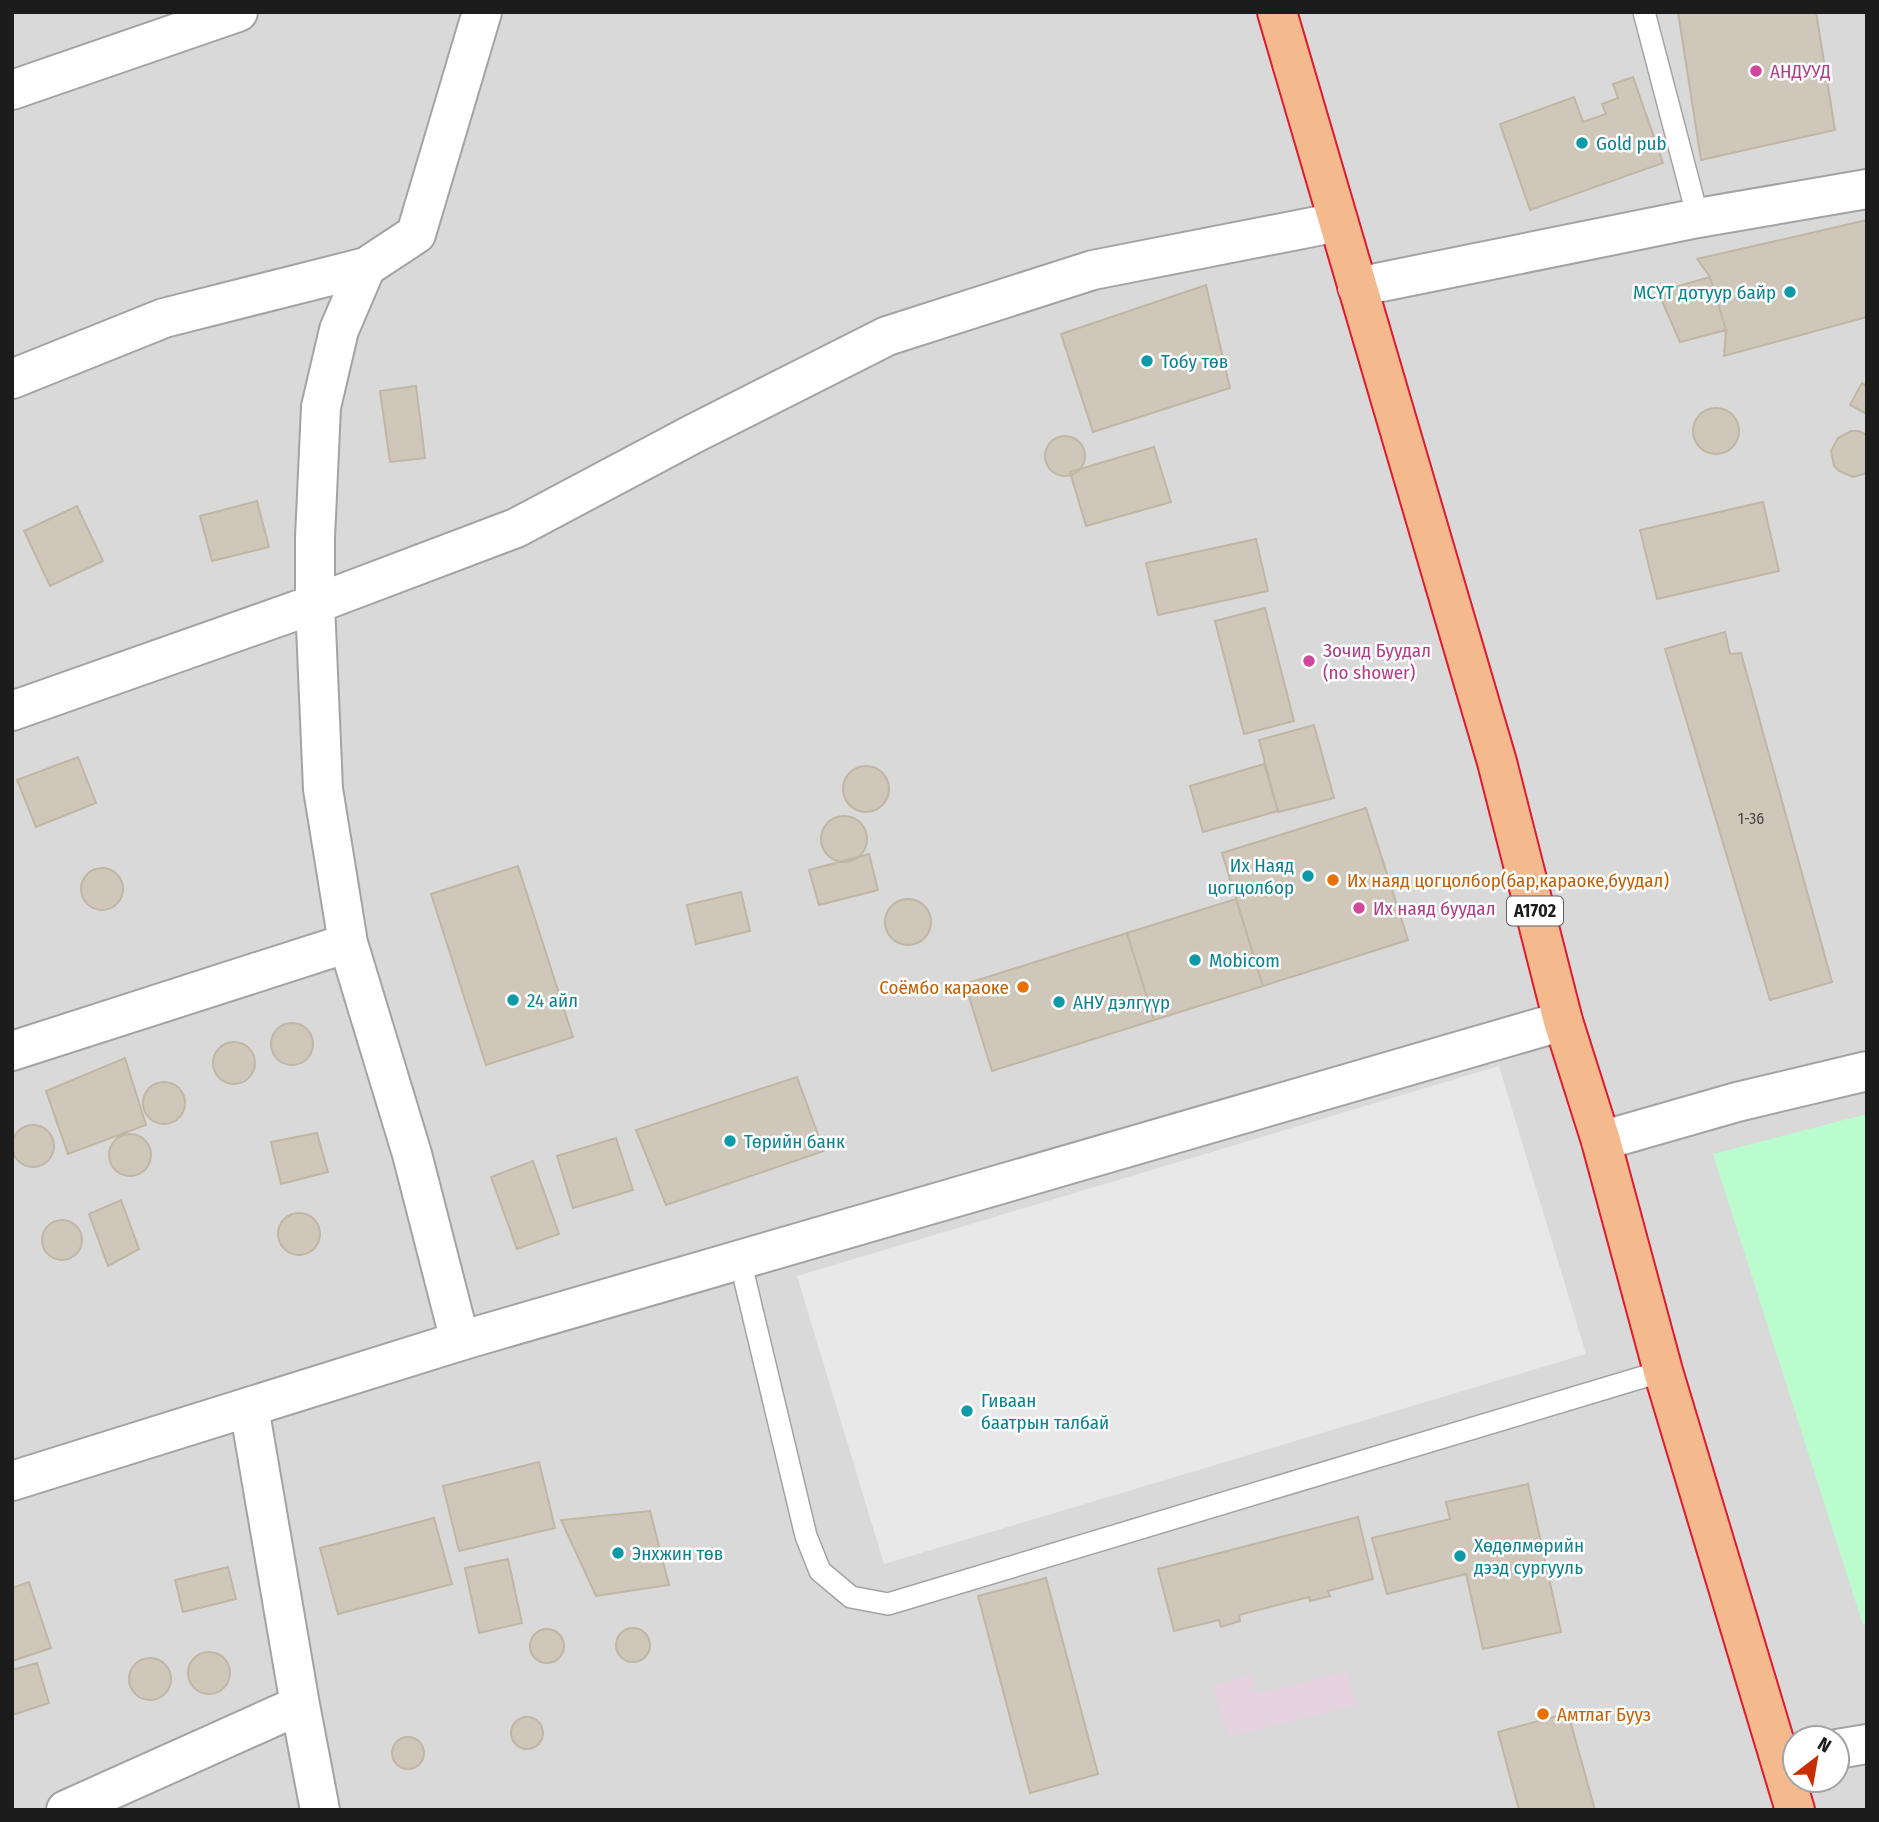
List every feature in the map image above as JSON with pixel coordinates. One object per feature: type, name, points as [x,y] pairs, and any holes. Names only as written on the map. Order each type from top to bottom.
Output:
[{"type":"highway","name":"A1702","points":[[1277,12],[1497,762],[1563,1021],[1601,1141],[1663,1371],[1781,1737]]},
{"type":"street","points":[[12,90],[238,12]]},
{"type":"street","points":[[12,379],[164,318],[366,267],[416,234],[482,12]]},
{"type":"street","points":[[1357,287],[1698,218],[1867,188]]},
{"type":"street","points":[[12,711],[315,604],[516,528],[693,434],[887,336],[1093,270],[1338,222]]},
{"type":"street","points":[[366,267],[339,330],[321,407],[315,604],[323,789],[348,943],[412,1154],[460,1341]]},
{"type":"street","points":[[12,1051],[348,943]]},
{"type":"street","points":[[12,1480],[460,1341],[1563,1021]]},
{"type":"street","points":[[1601,1141],[1737,1102],[1867,1071]]},
{"type":"street","points":[[249,1407],[320,1810]]},
{"type":"street","points":[[66,1810],[300,1705]]},
{"type":"lane","points":[[1644,12],[1698,218]]},
{"type":"lane","points":[[740,1260],[806,1536],[820,1571],[851,1597],[888,1604],[1663,1371]]},
{"type":"shaded area","points":[[12,12],[1867,12],[1867,1810],[12,1810]]},
{"type":"shaded area","points":[[1499,1066],[1586,1354],[884,1564],[797,1276]]},
{"type":"shaded area","points":[[1346,1672],[1356,1705],[1229,1737],[1213,1686],[1252,1675],[1257,1694]]},
{"type":"green space","points":[[1867,1114],[1867,1624],[1863,1625],[1713,1154]]},
{"type":"building","name":"АНДУУД","points":[[1678,12],[1816,12],[1835,130],[1701,160]]},
{"type":"building","name":"Gold pub","points":[[1633,77],[1663,163],[1530,210],[1500,124],[1574,97],[1583,122],[1606,114],[1602,104],[1618,98],[1613,84]]},
{"type":"building","name":"МСҮТ дотуур байр","points":[[1867,220],[1867,317],[1724,356],[1726,330],[1710,277],[1697,259]]},
{"type":"building","points":[[1710,277],[1726,330],[1680,342],[1658,292]]},
{"type":"building","name":"Тобу төв","points":[[1206,285],[1230,388],[1093,432],[1061,334]]},
{"type":"building","points":[[1862,383],[1867,386],[1867,414],[1850,405]]},
{"type":"building","points":[[416,386],[425,458],[390,462],[380,391]]},
{"type":"building","points":[[1716,408],[1732,415],[1739,431],[1732,447],[1716,454],[1700,447],[1693,431],[1700,415]]},
{"type":"building","points":[[1851,431],[1867,435],[1867,473],[1853,477],[1834,466],[1831,451],[1838,438]]},
{"type":"building","points":[[1065,436],[1073,437],[1079,442],[1084,448],[1084,464],[1079,470],[1073,475],[1065,476],[1057,475],[1051,470],[1046,464],[1045,456],[1046,448],[1051,442],[1057,437]]},
{"type":"building","points":[[1154,447],[1171,502],[1086,526],[1070,472]]},
{"type":"building","points":[[257,501],[269,547],[212,561],[200,516]]},
{"type":"building","points":[[1763,502],[1779,571],[1657,599],[1640,530]]},
{"type":"building","points":[[77,506],[103,561],[50,586],[24,531]]},
{"type":"building","points":[[1256,539],[1268,591],[1158,615],[1146,563]]},
{"type":"building","points":[[1265,608],[1294,721],[1244,734],[1215,621]]},
{"type":"building","points":[[1725,632],[1730,654],[1741,653],[1832,982],[1770,1000],[1665,649]]},
{"type":"building","points":[[1314,725],[1334,798],[1278,812],[1259,740]]},
{"type":"building","points":[[78,757],[96,803],[36,827],[17,780]]},
{"type":"building","points":[[1264,764],[1278,811],[1203,832],[1190,786]]},
{"type":"building","points":[[866,766],[882,773],[889,789],[882,805],[866,812],[850,805],[843,789],[850,773]]},
{"type":"building","name":"Их Наяд цогцолбор","points":[[1366,808],[1408,940],[1263,986],[1222,853]]},
{"type":"building","points":[[844,816],[860,823],[867,839],[860,855],[844,862],[828,855],[821,839],[828,823]]},
{"type":"building","points":[[869,854],[878,890],[819,905],[809,870]]},
{"type":"building","name":"24 айл","points":[[518,866],[573,1037],[486,1065],[431,894]]},
{"type":"building","points":[[102,868],[117,874],[123,889],[117,904],[102,910],[87,904],[81,889],[87,874]]},
{"type":"building","points":[[741,892],[750,931],[696,944],[687,905]]},
{"type":"building","points":[[908,899],[924,906],[931,922],[924,938],[908,945],[892,938],[885,922],[892,906]]},
{"type":"building","name":"Mobicom","points":[[1236,899],[1263,986],[1154,1020],[1127,933]]},
{"type":"building","name":"АНУ дэлгүүр","points":[[1127,933],[1154,1020],[992,1071],[965,984]]},
{"type":"building","points":[[292,1023],[307,1029],[313,1044],[307,1059],[292,1065],[277,1059],[271,1044],[277,1029]]},
{"type":"building","points":[[234,1042],[249,1048],[255,1063],[249,1078],[234,1084],[219,1078],[213,1063],[219,1048]]},
{"type":"building","points":[[125,1058],[146,1125],[68,1154],[46,1091]]},
{"type":"building","name":"Төрийн банк","points":[[797,1077],[824,1151],[666,1205],[636,1130]]},
{"type":"building","points":[[164,1082],[179,1088],[185,1103],[179,1118],[164,1124],[149,1118],[143,1103],[149,1088]]},
{"type":"building","points":[[33,1125],[48,1131],[54,1146],[48,1161],[33,1167],[18,1161],[12,1146],[18,1131]]},
{"type":"building","points":[[317,1133],[328,1172],[281,1184],[271,1142]]},
{"type":"building","points":[[130,1134],[145,1140],[151,1155],[145,1170],[130,1176],[115,1170],[109,1155],[115,1140]]},
{"type":"building","points":[[616,1138],[633,1190],[573,1208],[557,1156]]},
{"type":"building","points":[[533,1161],[559,1234],[517,1249],[491,1177]]},
{"type":"building","points":[[121,1200],[139,1249],[108,1266],[89,1214]]},
{"type":"building","points":[[299,1213],[314,1219],[320,1234],[314,1249],[299,1255],[284,1249],[278,1234],[284,1219]]},
{"type":"building","points":[[62,1220],[70,1221],[76,1226],[81,1232],[81,1248],[76,1254],[70,1259],[62,1260],[54,1259],[48,1254],[43,1248],[42,1240],[43,1232],[48,1226],[54,1221]]},
{"type":"building","points":[[539,1462],[555,1528],[459,1551],[443,1486]]},
{"type":"building","name":"Хөдөлмөрийн дээд сургууль","points":[[1528,1484],[1561,1632],[1483,1649],[1466,1574],[1387,1594],[1372,1538],[1450,1519],[1446,1502]]},
{"type":"building","name":"Энхжин төв","points":[[650,1511],[669,1585],[596,1596],[561,1520]]},
{"type":"building","points":[[1358,1517],[1373,1579],[1328,1591],[1330,1596],[1310,1601],[1309,1597],[1239,1615],[1240,1621],[1221,1627],[1219,1620],[1174,1631],[1158,1569]]},
{"type":"building","points":[[434,1518],[452,1584],[338,1614],[320,1548]]},
{"type":"building","points":[[508,1559],[522,1623],[479,1633],[465,1568]]},
{"type":"building","points":[[228,1567],[236,1599],[183,1612],[175,1580]]},
{"type":"building","points":[[1046,1578],[1098,1774],[1030,1793],[978,1596]]},
{"type":"building","points":[[29,1582],[51,1648],[12,1661],[12,1588]]},
{"type":"building","points":[[633,1628],[645,1633],[650,1645],[645,1657],[633,1662],[621,1657],[616,1645],[621,1633]]},
{"type":"building","points":[[547,1629],[559,1634],[564,1646],[559,1658],[547,1663],[535,1658],[530,1646],[535,1634]]},
{"type":"building","points":[[209,1652],[224,1658],[230,1673],[224,1688],[209,1694],[194,1688],[188,1673],[194,1658]]},
{"type":"building","points":[[150,1658],[165,1664],[171,1679],[165,1694],[150,1700],[135,1694],[129,1679],[135,1664]]},
{"type":"building","points":[[37,1663],[49,1703],[12,1715],[12,1670]]},
{"type":"building","points":[[1568,1713],[1595,1810],[1519,1810],[1498,1732]]},
{"type":"building","points":[[527,1717],[538,1722],[543,1733],[538,1744],[527,1749],[516,1744],[511,1733],[516,1722]]},
{"type":"building","points":[[408,1737],[419,1742],[424,1753],[419,1764],[408,1769],[397,1764],[392,1753],[397,1742]]},
{"type":"place","name":"АНДУУД","points":[[1756,71]]},
{"type":"place","name":"Gold pub","points":[[1582,143]]},
{"type":"place","name":"МСҮТ дотуур байр","points":[[1790,292]]},
{"type":"place","name":"Тобу төв","points":[[1147,361]]},
{"type":"place","name":"Зочид Буудал (no shower)","points":[[1309,661]]},
{"type":"place","name":"Их Наяд цогцолбор","points":[[1308,876]]},
{"type":"place","name":"Их наяд цогцолбор(бар,караоке,буудал)","points":[[1333,880]]},
{"type":"place","name":"Их наяд буудал","points":[[1359,908]]},
{"type":"place","name":"Mobicom","points":[[1195,960]]},
{"type":"place","name":"Соёмбо караоке","points":[[1023,987]]},
{"type":"place","name":"24 айл","points":[[513,1000]]},
{"type":"place","name":"АНУ дэлгүүр","points":[[1059,1002]]},
{"type":"place","name":"Төрийн банк","points":[[730,1141]]},
{"type":"place","name":"Гиваан баатрын талбай","points":[[967,1411]]},
{"type":"place","name":"Энхжин төв","points":[[618,1553]]},
{"type":"place","name":"Хөдөлмөрийн дээд сургууль","points":[[1460,1556]]},
{"type":"place","name":"Амтлаг Бууз","points":[[1543,1714]]}]
